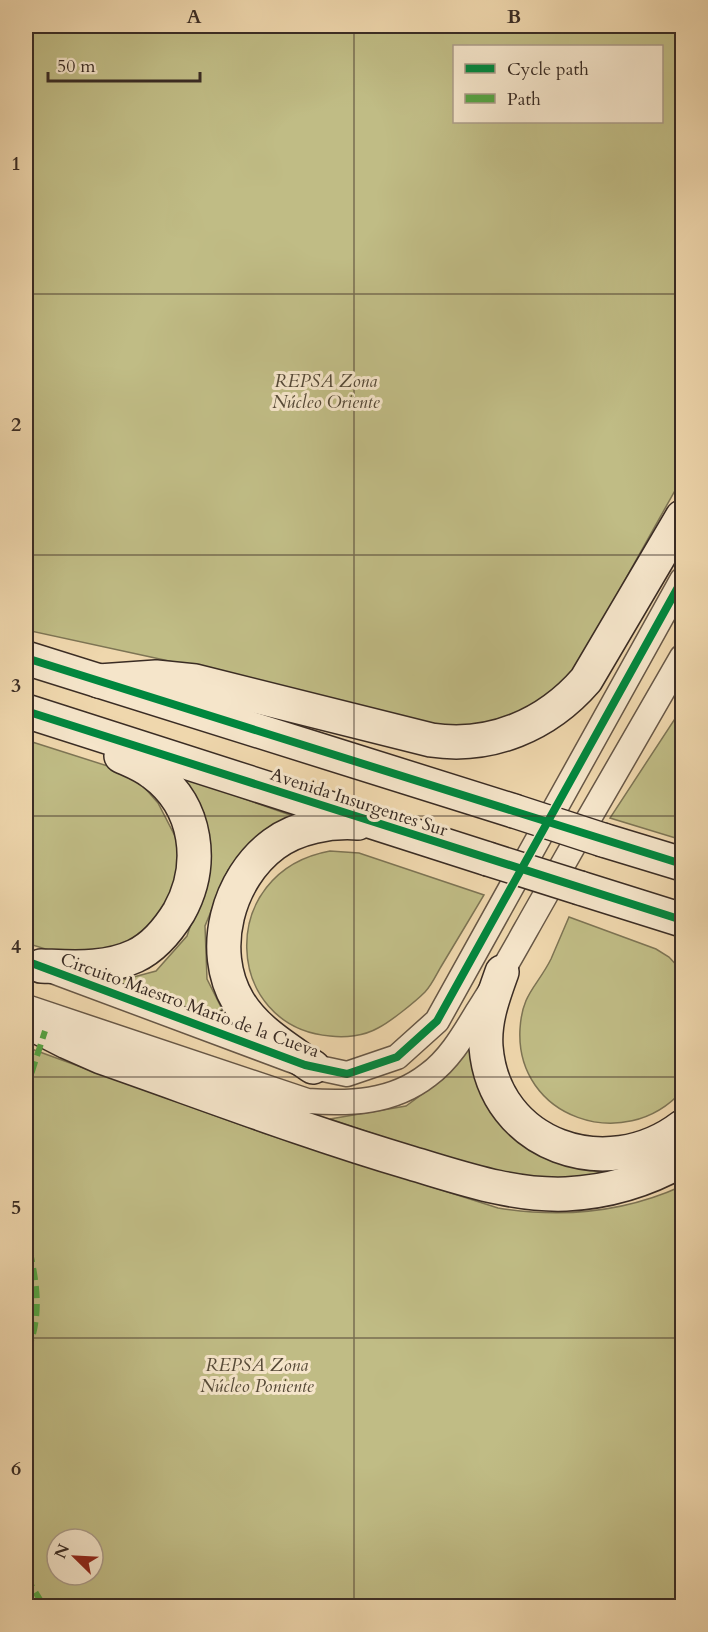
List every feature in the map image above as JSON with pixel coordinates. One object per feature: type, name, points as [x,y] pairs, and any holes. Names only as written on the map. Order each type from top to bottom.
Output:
[{"type":"main road","points":[[99,681],[156,677],[195,681],[431,740],[468,742],[493,738],[544,717],[573,695],[586,680],[682,517]]},
{"type":"main road","name":"Avenida Insurgentes Sur","points":[[26,658],[682,864]]},
{"type":"main road","points":[[31,713],[153,773],[173,792],[180,804],[192,831],[194,845],[194,872],[186,897],[165,933],[148,949],[124,961],[100,967],[33,963]]},
{"type":"main road","name":"Avenida Insurgentes Sur","points":[[31,713],[580,888],[674,922]]},
{"type":"main road","points":[[313,1067],[265,1033],[238,1002],[226,970],[223,946],[232,902],[240,883],[252,866],[262,854],[286,837],[310,828],[341,822],[390,827]]},
{"type":"main road","points":[[502,972],[488,1018],[486,1048],[498,1093],[527,1129],[563,1148],[595,1154],[611,1154],[650,1146],[682,1127]]},
{"type":"main road","points":[[26,1021],[101,1057],[356,1147],[489,1186],[519,1192],[565,1194],[604,1190],[648,1178],[682,1160]]},
{"type":"street","name":"Circuito Maestro Mario de la Cueva","points":[[33,963],[313,1067],[347,1074],[397,1057],[436,1021],[682,580]]},
{"type":"street","points":[[26,1007],[307,1101],[340,1104],[371,1101],[401,1092],[429,1075],[456,1047],[502,972],[682,657]]},
{"type":"green space","name":"REPSA Zona Núcleo Oriente","points":[[26,26],[682,26],[682,478],[572,674],[551,695],[508,719],[457,729],[302,695],[169,661],[26,630]]},
{"type":"green space","points":[[682,708],[682,840],[610,818]]},
{"type":"green space","points":[[26,740],[117,769],[137,779],[158,803],[178,842],[176,892],[143,935],[107,956],[52,951],[26,943]]},
{"type":"green space","points":[[175,774],[293,816],[228,870],[205,926],[207,979],[228,1021],[111,983],[156,971],[187,936],[205,882],[204,813]]},
{"type":"green space","points":[[330,851],[359,853],[484,895],[425,992],[383,1025],[373,1031],[354,1036],[330,1036],[295,1026],[269,1006],[253,979],[247,948],[251,916],[266,888],[293,865]]},
{"type":"green space","points":[[569,917],[656,949],[669,957],[682,971],[682,1091],[658,1110],[632,1121],[604,1123],[578,1117],[554,1105],[535,1085],[523,1060],[520,1029],[524,1007],[551,959]]},
{"type":"green space","points":[[472,1045],[577,1166],[621,1178],[552,1181],[495,1175],[330,1119],[406,1106],[444,1078]]},
{"type":"green space","name":"REPSA Zona Núcleo Poniente","points":[[26,1047],[263,1133],[498,1208],[545,1213],[592,1211],[637,1202],[682,1186],[682,1606],[26,1606]]},
{"type":"marked path","points":[[26,1090],[45,1031]]},
{"type":"marked path","points":[[26,1233],[35,1279],[37,1308],[32,1338],[26,1354]]},
{"type":"marked path","points":[[26,1577],[44,1606]]},
{"type":"cycle path","points":[[26,961],[305,1065],[347,1074],[397,1057],[437,1021],[682,580]]},
{"type":"cycle path","points":[[26,658],[682,864]]},
{"type":"cycle path","points":[[26,711],[682,920]]}]
